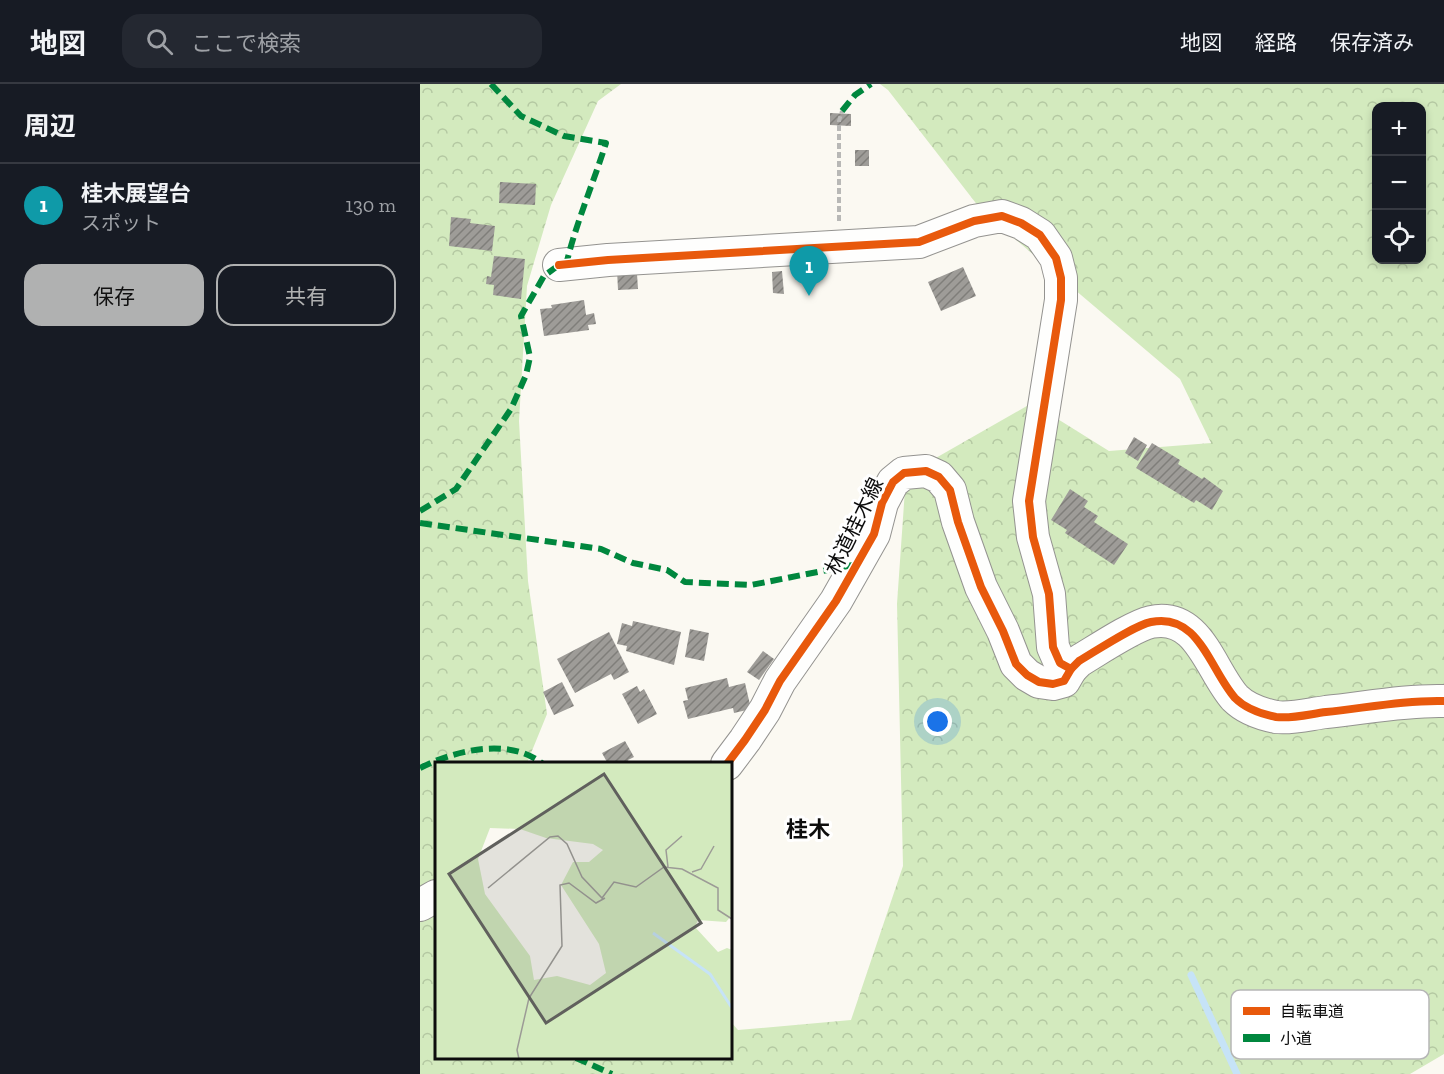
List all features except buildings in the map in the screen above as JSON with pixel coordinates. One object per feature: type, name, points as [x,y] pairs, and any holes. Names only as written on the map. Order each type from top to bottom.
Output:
[{"type":"street","points":[[559,265],[608,260],[919,242],[974,221],[1002,216],[1021,223],[1040,235],[1056,258],[1061,278],[1061,300],[1029,501],[1033,537],[1049,594],[1053,647],[1060,663],[1071,669]]},
{"type":"street","name":"林道桂木線","points":[[728,762],[760,717],[780,681],[836,601],[874,534],[882,503],[893,482],[904,473],[926,471],[939,477],[950,490],[958,522],[981,587],[1003,631],[1016,664],[1027,675],[1053,684],[1064,681],[1079,661],[1148,622],[1166,620],[1180,624],[1191,632],[1236,699],[1252,711],[1278,717],[1444,701]]},
{"type":"street","points":[[420,905],[435,897]]},
{"type":"path","points":[[839,224],[839,121],[842,111]]},
{"type":"green space","points":[[420,84],[621,84],[598,101],[551,205],[527,286],[519,421],[528,581],[547,714],[527,762],[435,762],[435,1059],[732,1059],[732,1023],[738,1030],[851,1020],[903,866],[897,604],[906,475],[1032,403],[1109,451],[1211,443],[1180,379],[982,211],[888,90],[880,84],[1444,84],[1444,1054],[1410,1074],[420,1074]]},
{"type":"waterway","points":[[1191,975],[1237,1074]]},
{"type":"marked path","points":[[491,84],[521,116],[564,136],[606,143],[566,265]]},
{"type":"marked path","points":[[842,111],[855,95],[871,84]]},
{"type":"marked path","points":[[420,511],[456,489],[511,409],[526,375],[530,357],[521,316],[544,276],[559,265]]},
{"type":"marked path","points":[[420,523],[601,549],[633,563],[667,570],[685,582],[751,585],[858,564]]},
{"type":"marked path","points":[[420,768],[449,756],[482,749],[515,751],[540,762]]},
{"type":"marked path","points":[[578,1059],[612,1074]]},
{"type":"cycle path","points":[[559,265],[608,260],[919,242],[974,221],[1002,216],[1021,223],[1040,235],[1056,258],[1061,278],[1061,300],[1029,501],[1033,537],[1049,594],[1053,647],[1060,663],[1071,669],[1079,661],[1135,628],[1151,622],[1167,621],[1181,626],[1192,634],[1239,702],[1265,714],[1288,717],[1400,703],[1444,701]]},
{"type":"cycle path","points":[[728,762],[765,710],[780,681],[836,601],[874,534],[882,503],[893,482],[904,473],[926,471],[939,477],[950,490],[958,522],[981,587],[1003,631],[1016,664],[1027,675],[1039,682],[1053,684],[1064,681],[1071,669]]},
{"type":"place","name":"桂木展望台","points":[[809,296]]},
{"type":"district","name":"桂木","points":[[808,829]]}]
